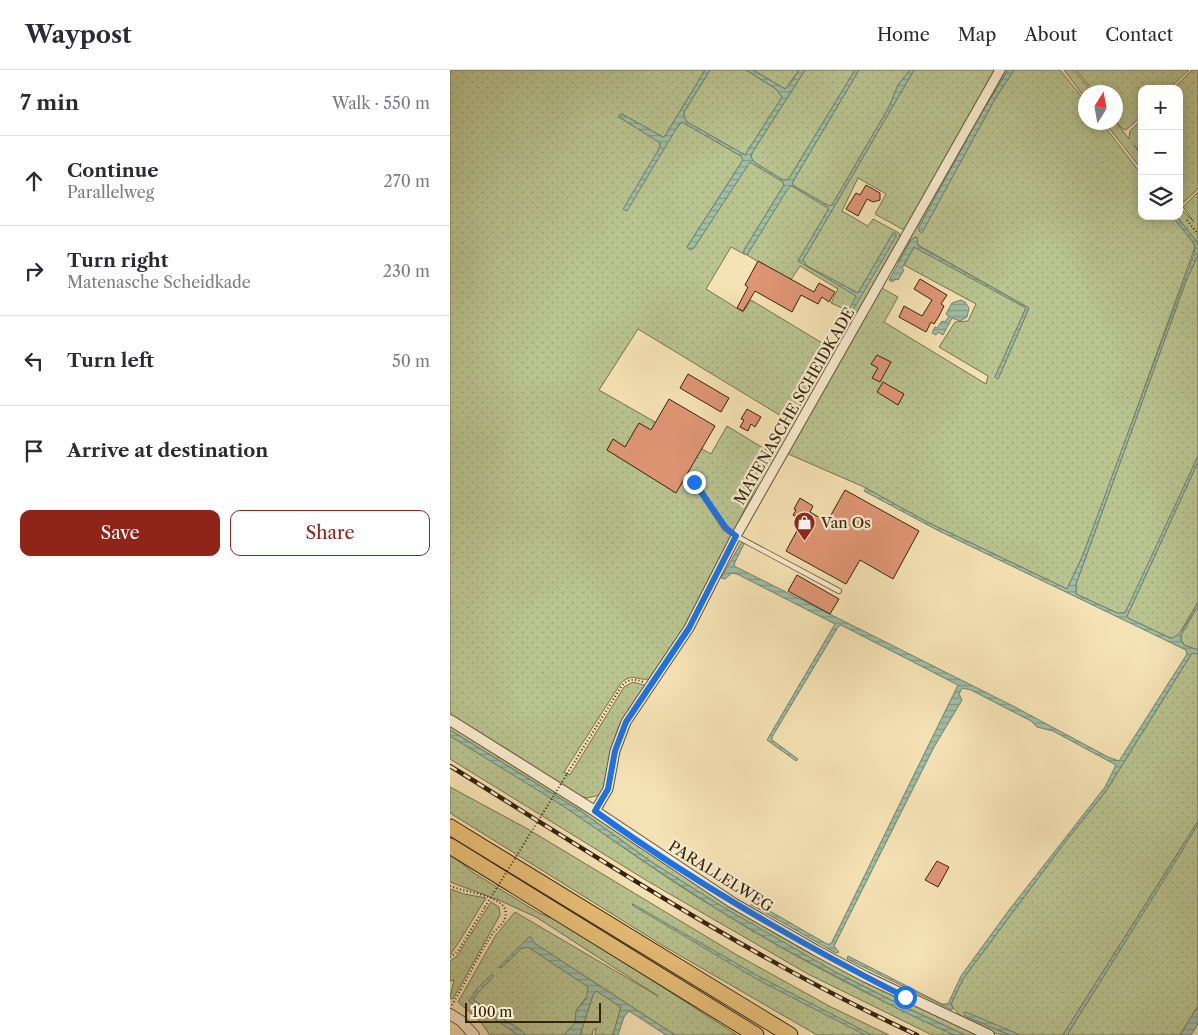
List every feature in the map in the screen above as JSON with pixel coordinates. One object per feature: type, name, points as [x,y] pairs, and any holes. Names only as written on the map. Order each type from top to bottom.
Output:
[{"type":"highway","points":[[450,826],[790,1035]]},
{"type":"highway","points":[[450,846],[756,1035]]},
{"type":"street","name":"MATENASCHE SCHEIDKADE","points":[[595,811],[608,789],[620,735],[635,708],[689,628],[736,536],[1000,70]]},
{"type":"street","name":"PARALLELWEG","points":[[450,720],[595,811],[733,903],[817,952],[905,997],[989,1035]]},
{"type":"street","points":[[451,1010],[474,1035]]},
{"type":"lane","points":[[694,482],[726,528],[736,536],[839,591]]},
{"type":"path","points":[[1187,220],[1198,234]]},
{"type":"path","points":[[450,957],[458,951],[624,683],[628,680],[636,679],[650,685]]},
{"type":"path","points":[[450,886],[462,891],[484,895],[502,905],[505,910],[505,919],[494,933],[451,1010]]},
{"type":"shaded area","points":[[450,70],[705,70],[665,136],[663,137],[622,114],[619,117],[660,142],[660,147],[682,122],[741,156],[743,160],[687,247],[694,248],[748,163],[750,162],[783,182],[784,185],[744,250],[744,254],[731,247],[706,289],[743,312],[751,300],[832,349],[791,422],[638,329],[599,390],[711,454],[727,426],[773,454],[687,623],[649,679],[632,677],[621,683],[564,772],[570,775],[624,687],[633,682],[644,685],[645,688],[628,710],[618,728],[606,780],[600,795],[587,798],[577,795],[450,716]]},
{"type":"shaded area","points":[[705,70],[710,70],[684,112],[684,117],[687,122],[745,155],[782,97],[776,89],[746,70],[753,70],[785,89],[799,70],[805,70],[751,157],[754,162],[783,180],[788,180],[855,70],[859,70],[792,183],[829,206],[832,205],[889,107],[898,85],[910,70],[914,70],[803,260],[807,266],[858,293],[893,233],[896,233],[896,237],[853,310],[850,308],[856,296],[798,261],[828,208],[792,186],[789,187],[747,255],[744,254],[744,250],[784,185],[783,182],[750,162],[694,248],[690,250],[687,247],[743,160],[741,156],[682,122],[679,124],[627,211],[623,209],[660,147],[660,143],[619,117],[619,115],[622,114],[663,137],[665,136]]},
{"type":"shaded area","points":[[710,70],[746,70],[776,89],[782,97],[745,155],[687,122],[684,117],[684,112]]},
{"type":"shaded area","points":[[753,70],[799,70],[785,89]]},
{"type":"shaded area","points":[[805,70],[855,70],[788,180],[783,180],[754,162],[751,157]]},
{"type":"shaded area","points":[[859,70],[910,70],[898,85],[889,107],[832,205],[829,206],[792,183]]},
{"type":"shaded area","points":[[914,70],[996,70],[907,228],[902,229],[875,214],[886,194],[858,178],[842,211],[868,226],[873,219],[899,233],[901,238],[855,314],[831,303],[838,289],[800,266],[790,281],[747,255],[789,186],[792,186],[828,208],[798,261],[857,296],[851,308],[854,306],[893,233],[858,293],[807,266],[803,260]]},
{"type":"shaded area","points":[[1004,70],[1008,70],[978,119],[919,231],[922,232],[995,99],[1014,70],[1060,70],[1078,92],[1078,130],[1107,130],[1138,170],[1138,220],[1175,220],[1193,242],[1195,247],[1109,486],[1083,555],[1067,589],[927,522],[864,487],[786,453],[880,287],[898,297],[884,322],[986,384],[988,376],[939,347],[955,322],[968,321],[976,304],[904,265],[914,247],[1026,308],[995,377],[998,379],[1029,308],[918,245],[916,237],[911,240],[899,262],[896,260]]},
{"type":"shaded area","points":[[1008,70],[1014,70],[995,99],[922,233],[919,231],[919,227],[978,119]]},
{"type":"shaded area","points":[[1064,70],[1074,70],[1086,85],[1078,85],[1078,89]]},
{"type":"shaded area","points":[[1076,70],[1189,70],[1173,85],[1138,85],[1138,120],[1126,130],[1123,128],[1123,85],[1088,85]]},
{"type":"shaded area","points":[[1192,70],[1198,70],[1198,189],[1183,202],[1183,85],[1177,85]]},
{"type":"shaded area","points":[[1138,123],[1138,150],[1134,145],[1138,150],[1138,165],[1111,130],[1122,130],[1129,139],[1130,131]]},
{"type":"shaded area","points":[[1198,192],[1198,243],[1179,220],[1183,220],[1183,211],[1194,222],[1183,207]]},
{"type":"shaded area","points":[[1175,220],[1179,220],[1198,243],[1198,255],[1186,281],[1076,584],[1076,594],[1117,613],[1125,613],[1198,456],[1198,462],[1127,616],[1170,638],[1179,634],[1183,629],[1198,602],[1198,606],[1181,635],[1181,640],[1184,645],[1198,650],[1198,654],[1192,653],[1106,791],[1065,842],[963,979],[951,1004],[952,1010],[847,959],[848,956],[942,1004],[948,1004],[961,976],[1009,910],[1105,787],[1116,765],[1053,731],[1037,727],[1031,721],[971,690],[962,688],[959,694],[962,700],[934,747],[834,946],[839,952],[834,952],[751,905],[751,903],[754,902],[827,944],[831,944],[958,685],[841,625],[838,627],[772,737],[772,740],[798,759],[796,761],[767,740],[835,624],[737,574],[732,573],[725,579],[721,578],[741,543],[745,542],[734,566],[1119,761],[1187,654],[1186,650],[937,530],[864,491],[866,488],[927,522],[1067,589],[1083,555],[1194,254],[1195,247]]},
{"type":"shaded area","points":[[917,237],[918,246],[1029,308],[998,379],[995,377],[1026,308],[914,247],[902,268],[904,270],[898,280],[896,279],[893,282],[889,280],[911,240]]},
{"type":"shaded area","points":[[1198,255],[1198,456],[1131,602],[1125,613],[1117,613],[1076,594],[1076,584],[1186,281]]},
{"type":"shaded area","points":[[961,300],[969,308],[967,317],[960,321],[952,318],[943,335],[938,332],[936,335],[932,333],[935,327],[937,328],[942,321],[945,322],[949,316],[946,314],[952,303]]},
{"type":"shaded area","points":[[1198,462],[1198,602],[1179,634],[1174,638],[1170,638],[1127,616]]},
{"type":"shaded area","points":[[1198,606],[1198,650],[1184,645],[1181,635]]},
{"type":"shaded area","points":[[1192,653],[1198,654],[1198,821],[1063,1035],[1020,1035],[965,1013],[967,1017],[1010,1035],[993,1033],[977,1027],[962,1017],[951,1004],[963,979],[1065,842],[1106,791]]},
{"type":"shaded area","points":[[450,725],[562,795],[731,907],[864,981],[978,1035],[965,1035],[837,973],[722,907],[653,863],[579,810],[450,730]]},
{"type":"shaded area","points":[[450,730],[579,810],[653,863],[723,907],[837,973],[965,1035],[954,1035],[902,1011],[779,946],[720,911],[560,804],[450,736]]},
{"type":"shaded area","points":[[450,736],[544,794],[701,900],[748,928],[835,977],[954,1035],[932,1035],[808,974],[649,882],[450,759]]},
{"type":"shaded area","points":[[450,787],[526,828],[737,955],[831,1007],[889,1035],[817,1035],[665,947],[450,813]]},
{"type":"shaded area","points":[[1198,821],[1182,851],[1067,1035],[1063,1035]]},
{"type":"shaded area","points":[[1198,824],[1198,1006],[1180,1035],[1067,1035]]},
{"type":"shaded area","points":[[450,854],[474,873],[539,913],[560,921],[737,1035],[675,1035],[534,943],[529,937],[499,967],[501,968],[522,948],[528,947],[587,985],[589,989],[587,996],[576,1011],[576,1022],[564,1035],[526,1035],[473,1000],[493,977],[477,989],[469,1001],[518,1035],[490,1035],[479,1020],[458,1002],[496,935],[515,912],[658,996],[536,917],[501,901],[450,882]]},
{"type":"shaded area","points":[[450,889],[486,898],[450,955],[451,901]]},
{"type":"shaded area","points":[[491,902],[499,907],[500,915],[453,999],[450,998],[454,980],[450,981],[450,961],[457,956]]},
{"type":"shaded area","points":[[633,904],[760,977],[872,1035],[865,1035],[758,980]]},
{"type":"shaded area","points":[[531,937],[534,943],[675,1035],[666,1035],[629,1011],[624,1017],[618,1035],[613,1035],[621,1007],[596,991],[580,1035],[564,1035],[575,1023],[576,1011],[586,999],[588,987],[528,947],[522,948],[501,968],[499,967]]},
{"type":"shaded area","points":[[491,975],[493,977],[473,1000],[526,1035],[518,1035],[469,1001],[477,989]]},
{"type":"shaded area","points":[[598,991],[621,1007],[613,1035],[595,1035],[596,1028],[593,1030],[592,1035],[580,1035],[594,992]]},
{"type":"shaded area","points":[[1198,1006],[1198,1024],[1191,1035],[1180,1035]]},
{"type":"shaded area","points":[[965,1012],[1020,1035],[1010,1035],[967,1017],[964,1015]]},
{"type":"building","points":[[866,185],[880,193],[880,200],[873,202],[867,199],[858,216],[846,209],[856,193],[860,195]]},
{"type":"building","points":[[758,261],[814,292],[819,283],[835,292],[829,302],[822,297],[818,304],[801,295],[792,312],[755,291],[743,311],[737,308],[748,287],[745,285]]},
{"type":"building","points":[[920,279],[947,295],[941,304],[944,306],[939,316],[934,324],[931,322],[926,332],[899,317],[904,306],[922,316],[932,300],[914,289]]},
{"type":"building","points":[[877,355],[891,362],[880,382],[872,378],[878,368],[871,364]]},
{"type":"building","points":[[688,374],[729,398],[721,412],[680,388]]},
{"type":"building","points":[[883,382],[904,394],[898,405],[877,392]]},
{"type":"building","points":[[669,399],[715,426],[676,493],[607,450],[613,439],[625,447],[639,423],[651,430]]},
{"type":"building","points":[[747,409],[761,417],[755,427],[751,424],[748,431],[740,427],[744,420],[741,419]]},
{"type":"building","points":[[845,490],[919,531],[893,579],[860,560],[846,584],[786,551],[799,527],[797,526],[800,519],[793,515],[800,498],[813,506],[810,512],[827,522]]},
{"type":"building","points":[[797,575],[839,599],[830,614],[788,591]]},
{"type":"building","points":[[937,861],[949,867],[938,887],[925,880]]},
{"type":"railway","points":[[450,766],[622,873],[738,942],[856,1006],[917,1035]]},
{"type":"place","name":"Van Os","points":[[805,541]]},
{"type":"route","points":[[694,482],[726,528],[736,536],[689,628],[626,722],[615,751],[610,784],[595,811],[733,903],[817,952],[905,997]]}]
